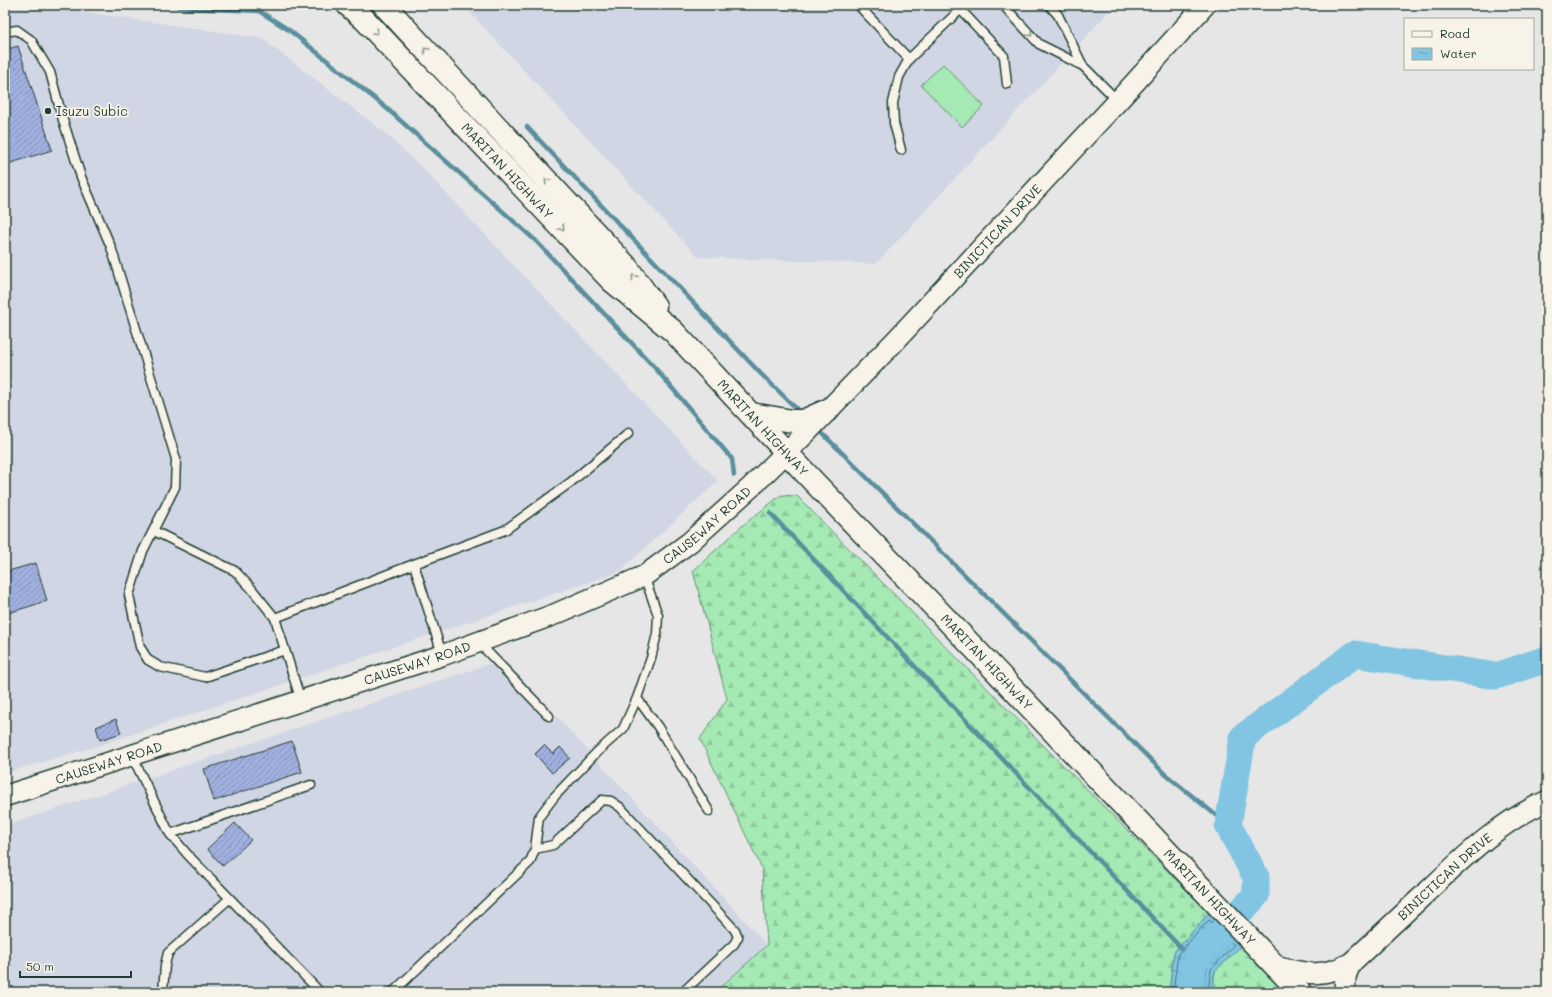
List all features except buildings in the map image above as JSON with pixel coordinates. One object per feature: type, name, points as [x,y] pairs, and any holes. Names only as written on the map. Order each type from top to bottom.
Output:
[{"type":"main road","name":"MARITAN HIGHWAY","points":[[348,5],[364,19],[611,280],[673,331],[1300,992]]},
{"type":"main road","name":"MARITAN HIGHWAY","points":[[384,5],[626,266],[673,331]]},
{"type":"main road","points":[[751,414],[792,421],[803,421],[828,410]]},
{"type":"street","name":"BINICTICAN DRIVE","points":[[787,452],[896,340],[1205,5]]},
{"type":"street","name":"CAUSEWAY ROAD","points":[[5,796],[301,702],[443,655],[553,615],[644,576],[690,542],[787,452]]},
{"type":"street","name":"BINICTICAN DRIVE","points":[[1277,967],[1300,973],[1321,974],[1336,971],[1351,963],[1462,858],[1490,835],[1534,807],[1547,801]]},
{"type":"street","name":"BINICTICAN DRIVE","points":[[1344,992],[1346,975],[1351,963]]},
{"type":"lane","points":[[858,5],[909,59]]},
{"type":"lane","points":[[1003,5],[1039,44],[1083,66],[1118,101]]},
{"type":"lane","points":[[1049,5],[1058,15],[1083,66]]},
{"type":"lane","points":[[901,150],[894,123],[893,103],[899,77],[909,59],[963,7],[1004,56],[1007,84]]},
{"type":"lane","points":[[5,32],[17,30],[31,40],[50,72],[81,177],[111,247],[176,460],[176,487],[143,551],[129,595],[140,647],[148,660],[160,667],[205,676],[285,650]]},
{"type":"lane","points":[[276,618],[505,530],[571,482],[629,432]]},
{"type":"lane","points":[[154,531],[235,571],[251,588],[276,618],[301,702]]},
{"type":"lane","points":[[414,564],[443,655]]},
{"type":"lane","points":[[393,992],[530,862],[535,849],[539,817],[554,797],[597,752],[623,728],[651,658],[657,634],[658,615],[644,576]]},
{"type":"lane","points":[[479,642],[549,716]]},
{"type":"lane","points":[[636,698],[658,727],[709,811]]},
{"type":"lane","points":[[132,756],[170,834],[229,899],[320,992]]},
{"type":"lane","points":[[170,834],[311,784]]},
{"type":"lane","points":[[535,849],[553,845],[602,800],[611,800],[620,807],[735,930],[738,937],[734,944],[683,992]]},
{"type":"lane","points":[[163,992],[165,965],[168,953],[229,899]]},
{"type":"shaded area","points":[[5,5],[37,5],[261,38],[383,131],[425,171],[718,481],[619,572],[94,747],[5,773]]},
{"type":"shaded area","points":[[463,5],[1115,5],[876,264],[698,257]]},
{"type":"shaded area","points":[[504,659],[767,945],[715,992],[5,992],[5,826]]},
{"type":"green space","points":[[943,64],[984,106],[962,127],[921,85]]},
{"type":"green space","points":[[781,495],[797,496],[1209,913],[1174,952],[1169,992],[715,992],[767,945],[762,869],[700,739],[727,699],[693,571],[743,525]]},
{"type":"green space","points":[[1241,946],[1285,992],[1212,992],[1215,971]]},
{"type":"water","points":[[1209,913],[1241,946],[1215,971],[1212,992],[1169,992],[1174,952]]},
{"type":"waterway","points":[[172,5],[187,8],[259,11],[289,30],[384,106],[536,241],[656,369],[732,459],[734,475]]},
{"type":"waterway","points":[[527,127],[761,374],[801,413]]},
{"type":"waterway","points":[[817,428],[1165,774],[1228,825]]},
{"type":"waterway","points":[[770,513],[1182,949]]},
{"type":"waterway","points":[[1190,992],[1194,962],[1256,895],[1256,877],[1228,825],[1243,737],[1355,654],[1496,676],[1547,659]]},
{"type":"place","name":"Isuzu Subic","points":[[48,111]]}]
